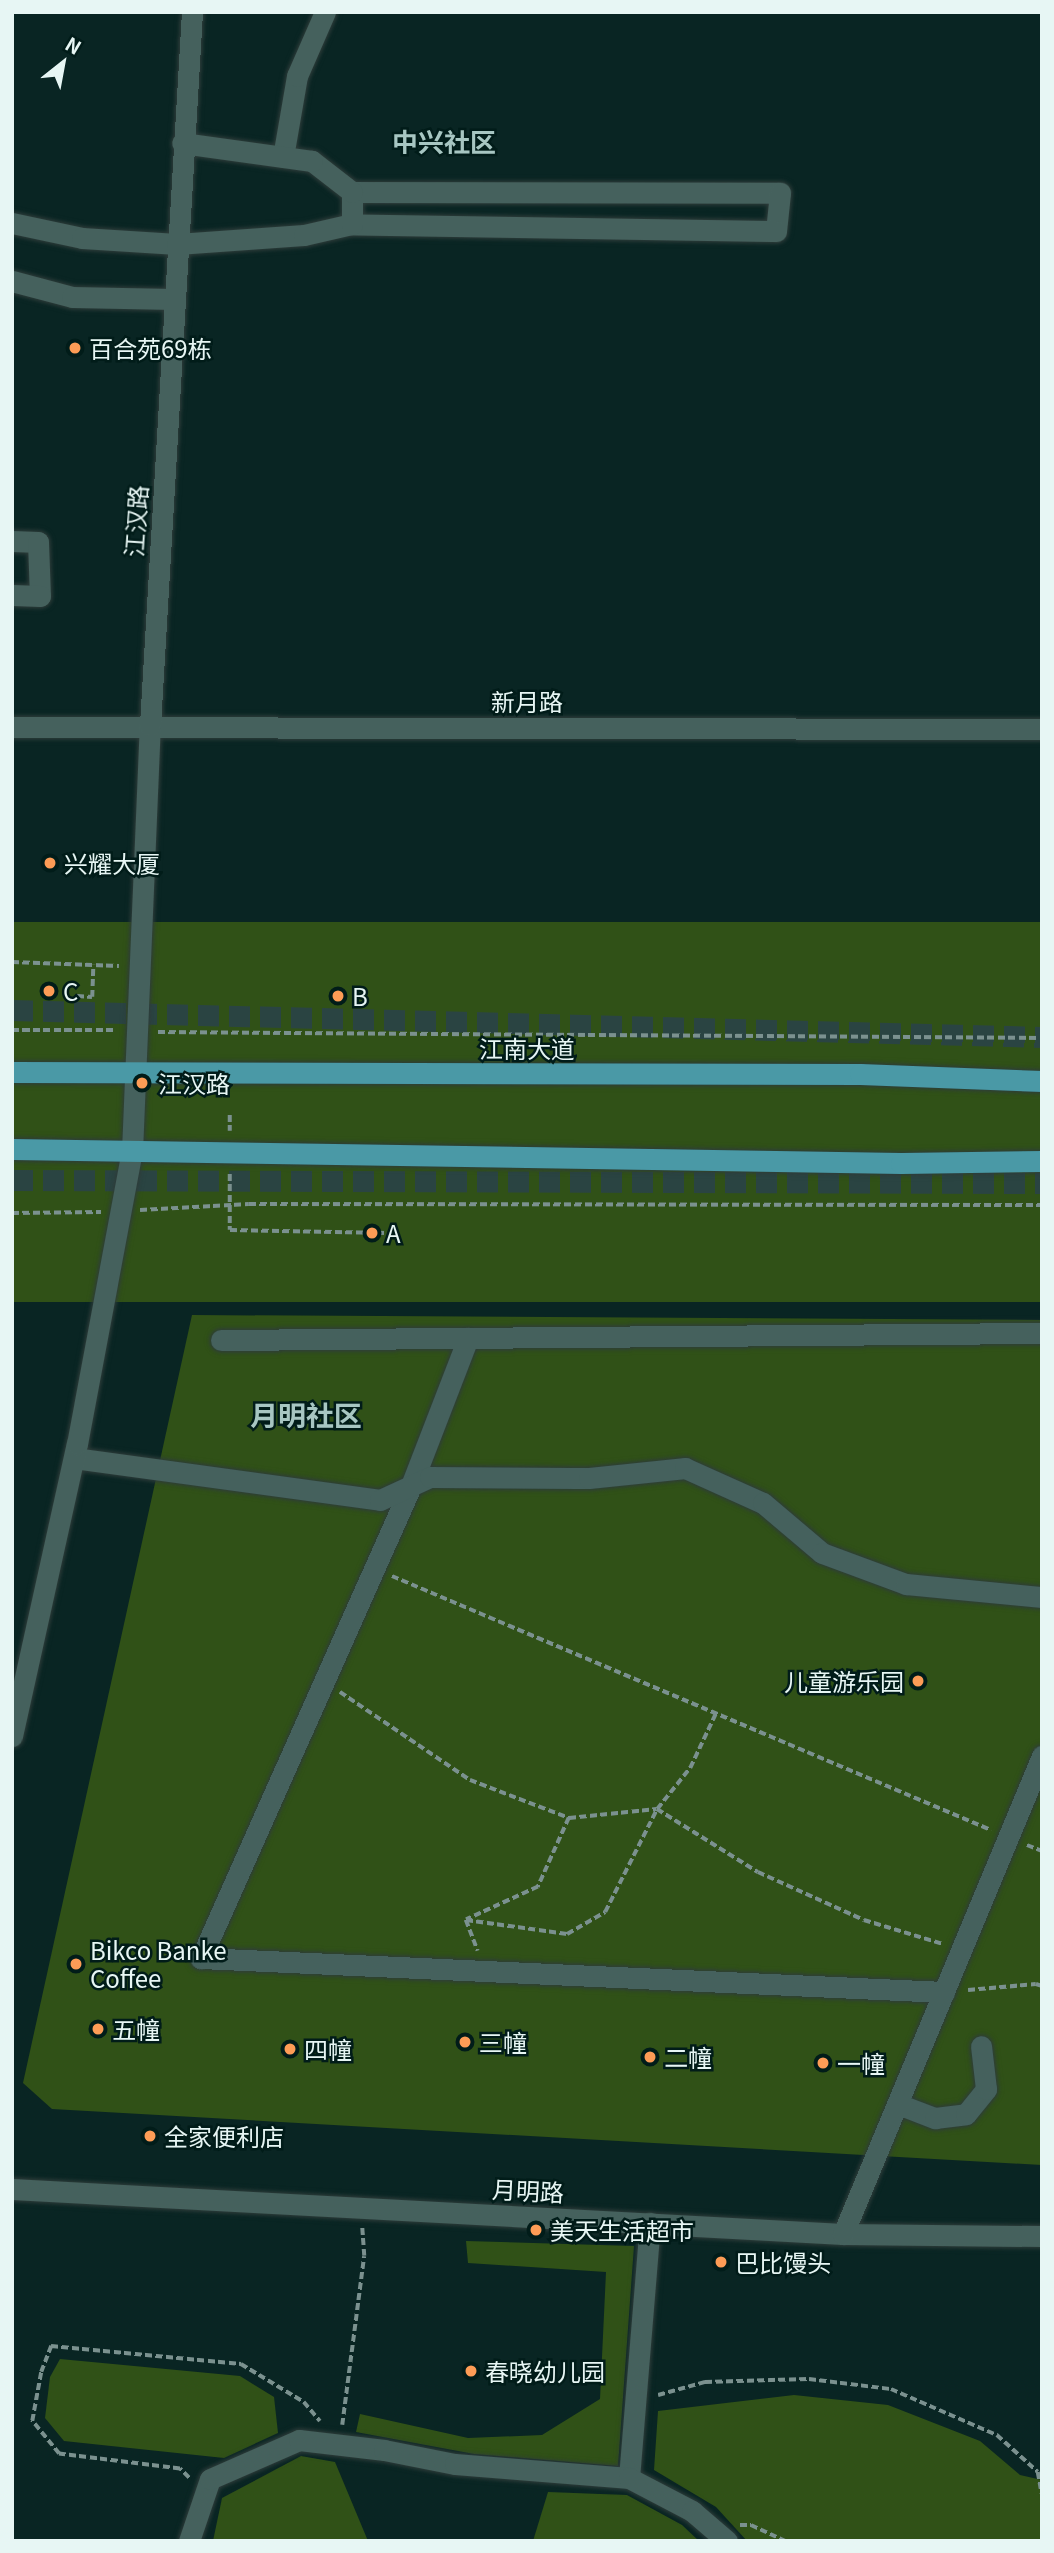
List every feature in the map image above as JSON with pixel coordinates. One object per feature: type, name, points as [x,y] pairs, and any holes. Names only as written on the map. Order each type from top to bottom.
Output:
[{"type":"main road","name":"江南大道","points":[[12,1072],[860,1074],[1042,1081]]},
{"type":"main road","points":[[12,1149],[901,1163],[1042,1161]]},
{"type":"street","name":"江汉路","points":[[12,1736],[74,1458],[132,1151],[150,725],[182,143],[192,12]]},
{"type":"street","points":[[283,157],[297,76],[325,12]]},
{"type":"street","points":[[12,223],[82,238],[177,244],[304,235],[352,224],[776,231],[780,193],[352,192],[312,161],[182,143]]},
{"type":"street","points":[[352,192],[352,224]]},
{"type":"street","points":[[12,281],[72,297],[174,299]]},
{"type":"street","points":[[12,541],[38,542],[40,596],[12,595]]},
{"type":"street","name":"新月路","points":[[12,727],[150,725],[1042,729]]},
{"type":"street","points":[[221,1340],[1042,1333]]},
{"type":"street","points":[[468,1338],[411,1486],[201,1958],[944,1992]]},
{"type":"street","points":[[74,1458],[380,1500],[430,1477],[589,1478],[685,1468],[763,1503],[822,1553],[894,1580],[906,1584],[1042,1597]]},
{"type":"street","points":[[844,2234],[1042,1756]]},
{"type":"street","points":[[898,2104],[935,2118],[966,2113],[986,2089],[981,2046]]},
{"type":"street","name":"月明路","points":[[12,2189],[844,2234],[1042,2235]]},
{"type":"street","points":[[629,2478],[650,2223]]},
{"type":"street","points":[[189,2541],[210,2479],[299,2440],[384,2450],[455,2464],[629,2478],[692,2511],[727,2541]]},
{"type":"path","points":[[12,962],[139,967]]},
{"type":"path","points":[[77,996],[92,997],[93,965]]},
{"type":"path","points":[[12,1030],[236,1035],[1042,1038]]},
{"type":"path","points":[[230,1115],[230,1141]]},
{"type":"path","points":[[230,1167],[230,1230],[387,1233]]},
{"type":"path","points":[[12,1213],[53,1215],[249,1204],[1042,1205]]},
{"type":"path","points":[[374,1568],[1042,1852]]},
{"type":"path","points":[[324,1681],[470,1780],[569,1818],[657,1809],[758,1872],[864,1920],[928,1942],[962,1948]]},
{"type":"path","points":[[466,1920],[567,1934],[605,1912],[657,1809],[690,1768],[716,1713]]},
{"type":"path","points":[[466,1920],[538,1887],[569,1818]]},
{"type":"path","points":[[466,1920],[479,1953],[474,1971]]},
{"type":"path","points":[[944,1992],[1036,1984],[1042,1986]]},
{"type":"path","points":[[339,2445],[364,2256],[361,2208]]},
{"type":"path","points":[[205,2494],[180,2469],[59,2454],[32,2421],[41,2372],[51,2346],[241,2364],[304,2402],[339,2445]]},
{"type":"path","points":[[635,2402],[705,2382],[809,2379],[891,2389],[997,2435],[1038,2472],[1042,2494]]},
{"type":"path","points":[[710,2526],[751,2525],[785,2541]]},
{"type":"green space","points":[[12,922],[1042,922],[1042,1302],[12,1302]]},
{"type":"green space","points":[[192,1315],[1042,1320],[1042,2165],[52,2109],[23,2083]]},
{"type":"green space","points":[[466,2241],[634,2246],[618,2466],[474,2454],[356,2432],[360,2414],[468,2438],[542,2435],[600,2399],[606,2272],[468,2263]]},
{"type":"green space","points":[[60,2359],[240,2376],[274,2397],[278,2433],[224,2458],[64,2441],[45,2418],[50,2377]]},
{"type":"green space","points":[[794,2395],[888,2405],[980,2441],[1020,2475],[1042,2480],[1042,2541],[747,2541],[716,2507],[654,2470],[658,2411]]},
{"type":"green space","points":[[301,2456],[335,2462],[368,2541],[213,2541],[222,2498]]},
{"type":"green space","points":[[548,2492],[627,2495],[682,2525],[699,2541],[533,2541]]},
{"type":"tunnel","points":[[12,1010],[1042,1037]]},
{"type":"tunnel","points":[[12,1180],[1042,1183]]},
{"type":"place","name":"百合苑69栋","points":[[75,348]]},
{"type":"place","name":"兴耀大厦","points":[[50,863]]},
{"type":"place","name":"C","points":[[49,991]]},
{"type":"place","name":"B","points":[[338,996]]},
{"type":"place","name":"江汉路","points":[[142,1083]]},
{"type":"place","name":"A","points":[[372,1233]]},
{"type":"place","name":"儿童游乐园","points":[[918,1681]]},
{"type":"place","name":"Bikco Banke Coffee","points":[[76,1964]]},
{"type":"place","name":"五幢","points":[[98,2029]]},
{"type":"place","name":"三幢","points":[[465,2042]]},
{"type":"place","name":"四幢","points":[[290,2049]]},
{"type":"place","name":"二幢","points":[[650,2057]]},
{"type":"place","name":"一幢","points":[[823,2063]]},
{"type":"place","name":"全家便利店","points":[[150,2136]]},
{"type":"place","name":"美天生活超市","points":[[536,2230]]},
{"type":"place","name":"巴比馒头","points":[[721,2262]]},
{"type":"place","name":"春晓幼儿园","points":[[471,2371]]},
{"type":"district","name":"中兴社区","points":[[444,141]]},
{"type":"district","name":"月明社区","points":[[306,1414]]}]
